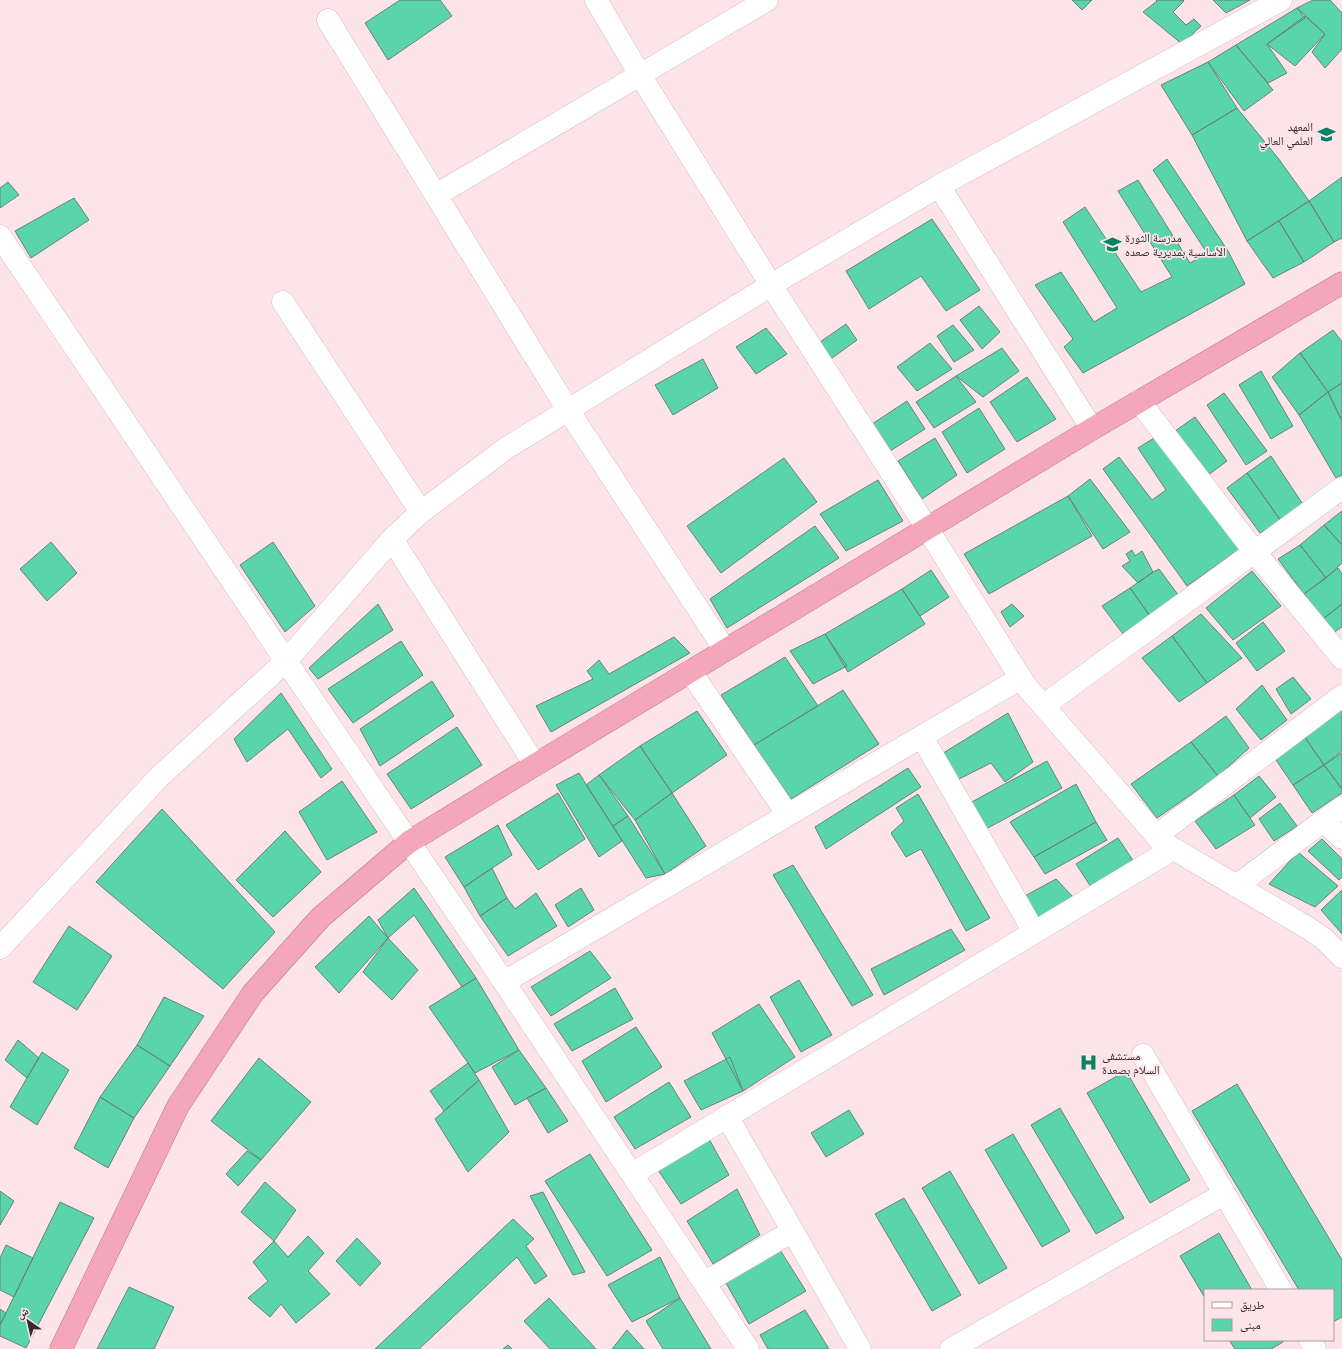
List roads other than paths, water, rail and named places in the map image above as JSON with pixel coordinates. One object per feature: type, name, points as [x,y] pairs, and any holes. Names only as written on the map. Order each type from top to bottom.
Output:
[{"type":"highway","points":[[61,1349],[178,1106],[253,993],[320,918],[409,842],[1092,429],[1342,283]]},
{"type":"street","points":[[596,0],[640,75],[771,285],[1021,678],[1043,706],[1165,842],[1324,939],[1342,957]]},
{"type":"street","points":[[436,195],[767,0]]},
{"type":"street","points":[[0,948],[159,777],[286,662],[392,539],[421,512],[505,449],[771,285],[939,186],[1281,0]]},
{"type":"street","points":[[328,20],[568,410],[725,650]]},
{"type":"street","points":[[939,186],[1092,429]]},
{"type":"street","points":[[0,236],[286,662],[504,982],[748,1349]]},
{"type":"street","points":[[283,302],[421,512]]},
{"type":"street","points":[[1139,401],[1254,551],[1342,658]]},
{"type":"street","points":[[1043,706],[1342,488]]},
{"type":"street","points":[[392,539],[535,765]]},
{"type":"street","points":[[690,671],[788,815]]},
{"type":"street","points":[[504,982],[1021,678]]},
{"type":"street","points":[[632,1174],[1034,932],[1165,842],[1342,696]]},
{"type":"street","points":[[922,737],[1034,932]]},
{"type":"street","points":[[1236,886],[1342,808]]},
{"type":"street","points":[[1323,821],[1342,838]]},
{"type":"street","points":[[1143,1056],[1280,1289]]},
{"type":"street","points":[[727,1116],[860,1349]]},
{"type":"street","points":[[951,1349],[1224,1194]]},
{"type":"street","points":[[704,1283],[793,1231]]},
{"type":"place","name":"المعهد العلمي العالي","points":[[1326,134]]},
{"type":"place","name":"مدرسة الثورة الأساسية بمديرية صعده","points":[[1112,245]]},
{"type":"place","name":"مستشفى السلام بصعدة","points":[[1089,1063]]}]
